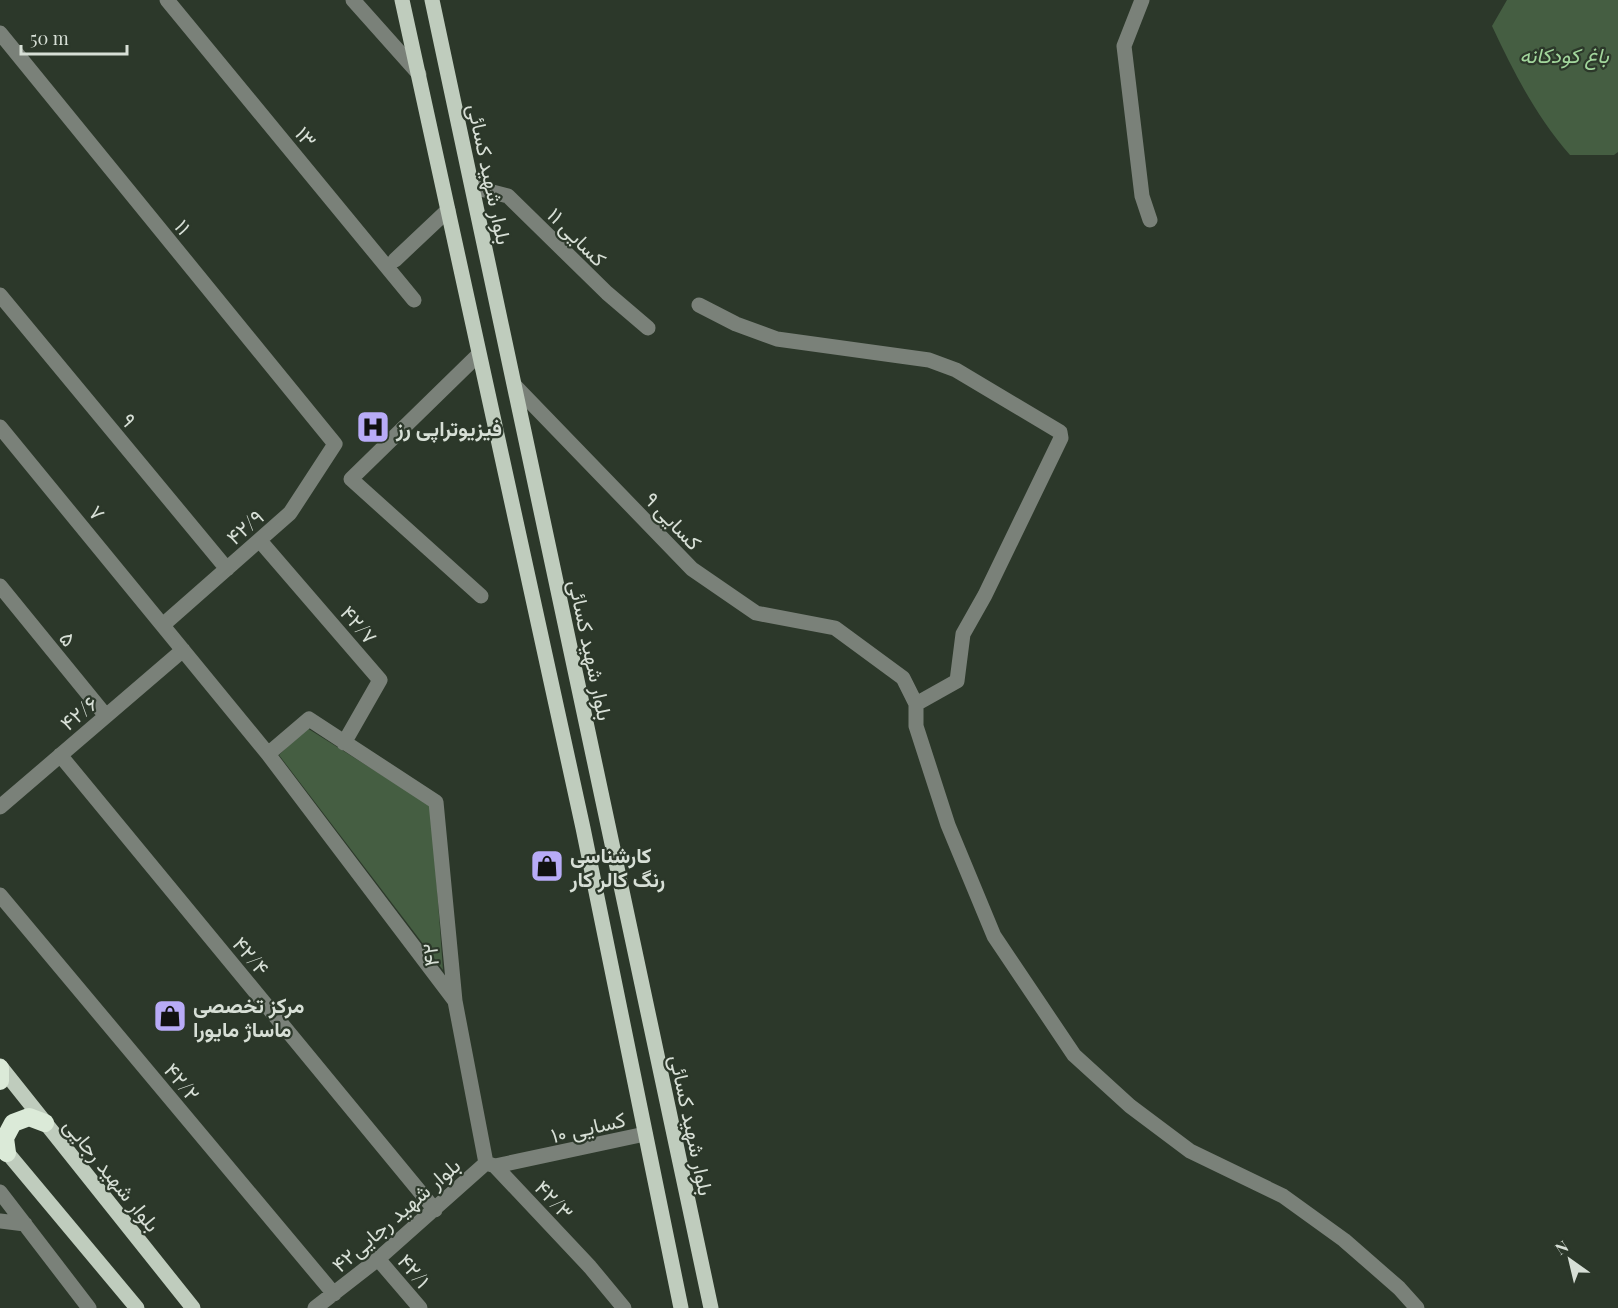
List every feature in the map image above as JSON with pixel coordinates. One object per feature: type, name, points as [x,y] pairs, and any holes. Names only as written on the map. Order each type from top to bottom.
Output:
[{"type":"highway","points":[[0,1067],[0,1082]]},
{"type":"highway","points":[[4,1149],[5,1138],[13,1123],[29,1117],[45,1123]]},
{"type":"main road","points":[[402,0],[583,828],[681,1308]]},
{"type":"main road","name":"بلوار شهید کسائی","points":[[432,0],[711,1308]]},
{"type":"main road","points":[[583,828],[607,823]]},
{"type":"main road","name":"بلوار شهید رجایی","points":[[0,1067],[193,1308]]},
{"type":"main road","points":[[4,1149],[137,1308]]},
{"type":"street","name":"۱۳","points":[[167,0],[414,300]]},
{"type":"street","points":[[353,0],[419,74]]},
{"type":"street","points":[[1142,0],[1124,46],[1142,196],[1150,220]]},
{"type":"street","name":"۱۱","points":[[0,33],[335,444]]},
{"type":"street","name":"۱۱ کسایی","points":[[473,187],[508,196],[607,293],[648,328]]},
{"type":"street","points":[[394,260],[448,210]]},
{"type":"street","name":"۹","points":[[0,295],[227,569]]},
{"type":"street","points":[[699,305],[736,324],[777,339],[929,360],[956,370],[1060,432],[1061,438],[985,595],[963,634],[957,681],[916,704],[916,726],[948,825],[994,936],[1074,1055],[1130,1106],[1190,1151],[1283,1196],[1344,1240],[1399,1288],[1417,1308]]},
{"type":"street","points":[[478,354],[351,479],[481,596]]},
{"type":"street","name":"۹ کسایی","points":[[516,387],[692,569],[756,613],[835,628],[903,678],[916,704]]},
{"type":"street","name":"۷","points":[[0,427],[164,624]]},
{"type":"street","name":"۴۲/۹","points":[[164,624],[261,542],[290,513],[335,444]]},
{"type":"street","name":"۴۲/۷","points":[[261,542],[380,680],[344,743]]},
{"type":"street","name":"۵","points":[[0,586],[106,716]]},
{"type":"street","name":"۴۲","points":[[164,624],[268,754],[455,1001]]},
{"type":"street","name":"۴۲/۶","points":[[3,797],[60,755],[183,650]]},
{"type":"street","name":"۴۲","points":[[268,754],[309,719],[436,802],[455,1001]]},
{"type":"street","name":"۴۲/۴","points":[[60,755],[435,1210]]},
{"type":"street","name":"۴۲/۲","points":[[0,895],[334,1294]]},
{"type":"street","name":"بلوار شهید رجایی۴۲","points":[[315,1308],[491,1164],[455,1001]]},
{"type":"street","name":"۱۰ کسایی","points":[[491,1164],[540,1158],[645,1134]]},
{"type":"street","name":"۴۲/۳","points":[[491,1164],[590,1267],[624,1308]]},
{"type":"street","points":[[0,1192],[89,1308]]},
{"type":"street","points":[[0,1221],[25,1224]]},
{"type":"street","name":"۴۲/۱","points":[[378,1258],[420,1308]]},
{"type":"green space","name":"باغ کودکانه","points":[[1507,0],[1618,0],[1618,152],[1614,155],[1570,155],[1547,125],[1517,77],[1492,26]]},
{"type":"green space","points":[[307,728],[431,806],[443,970],[279,755]]},
{"type":"place","name":"فیزیوتراپی رز","points":[[373,427]]},
{"type":"place","name":"کارشناسی رنگ کالر کار","points":[[547,866]]},
{"type":"place","name":"مرکز تخصصی ماساژ مایورا","points":[[170,1016]]}]
